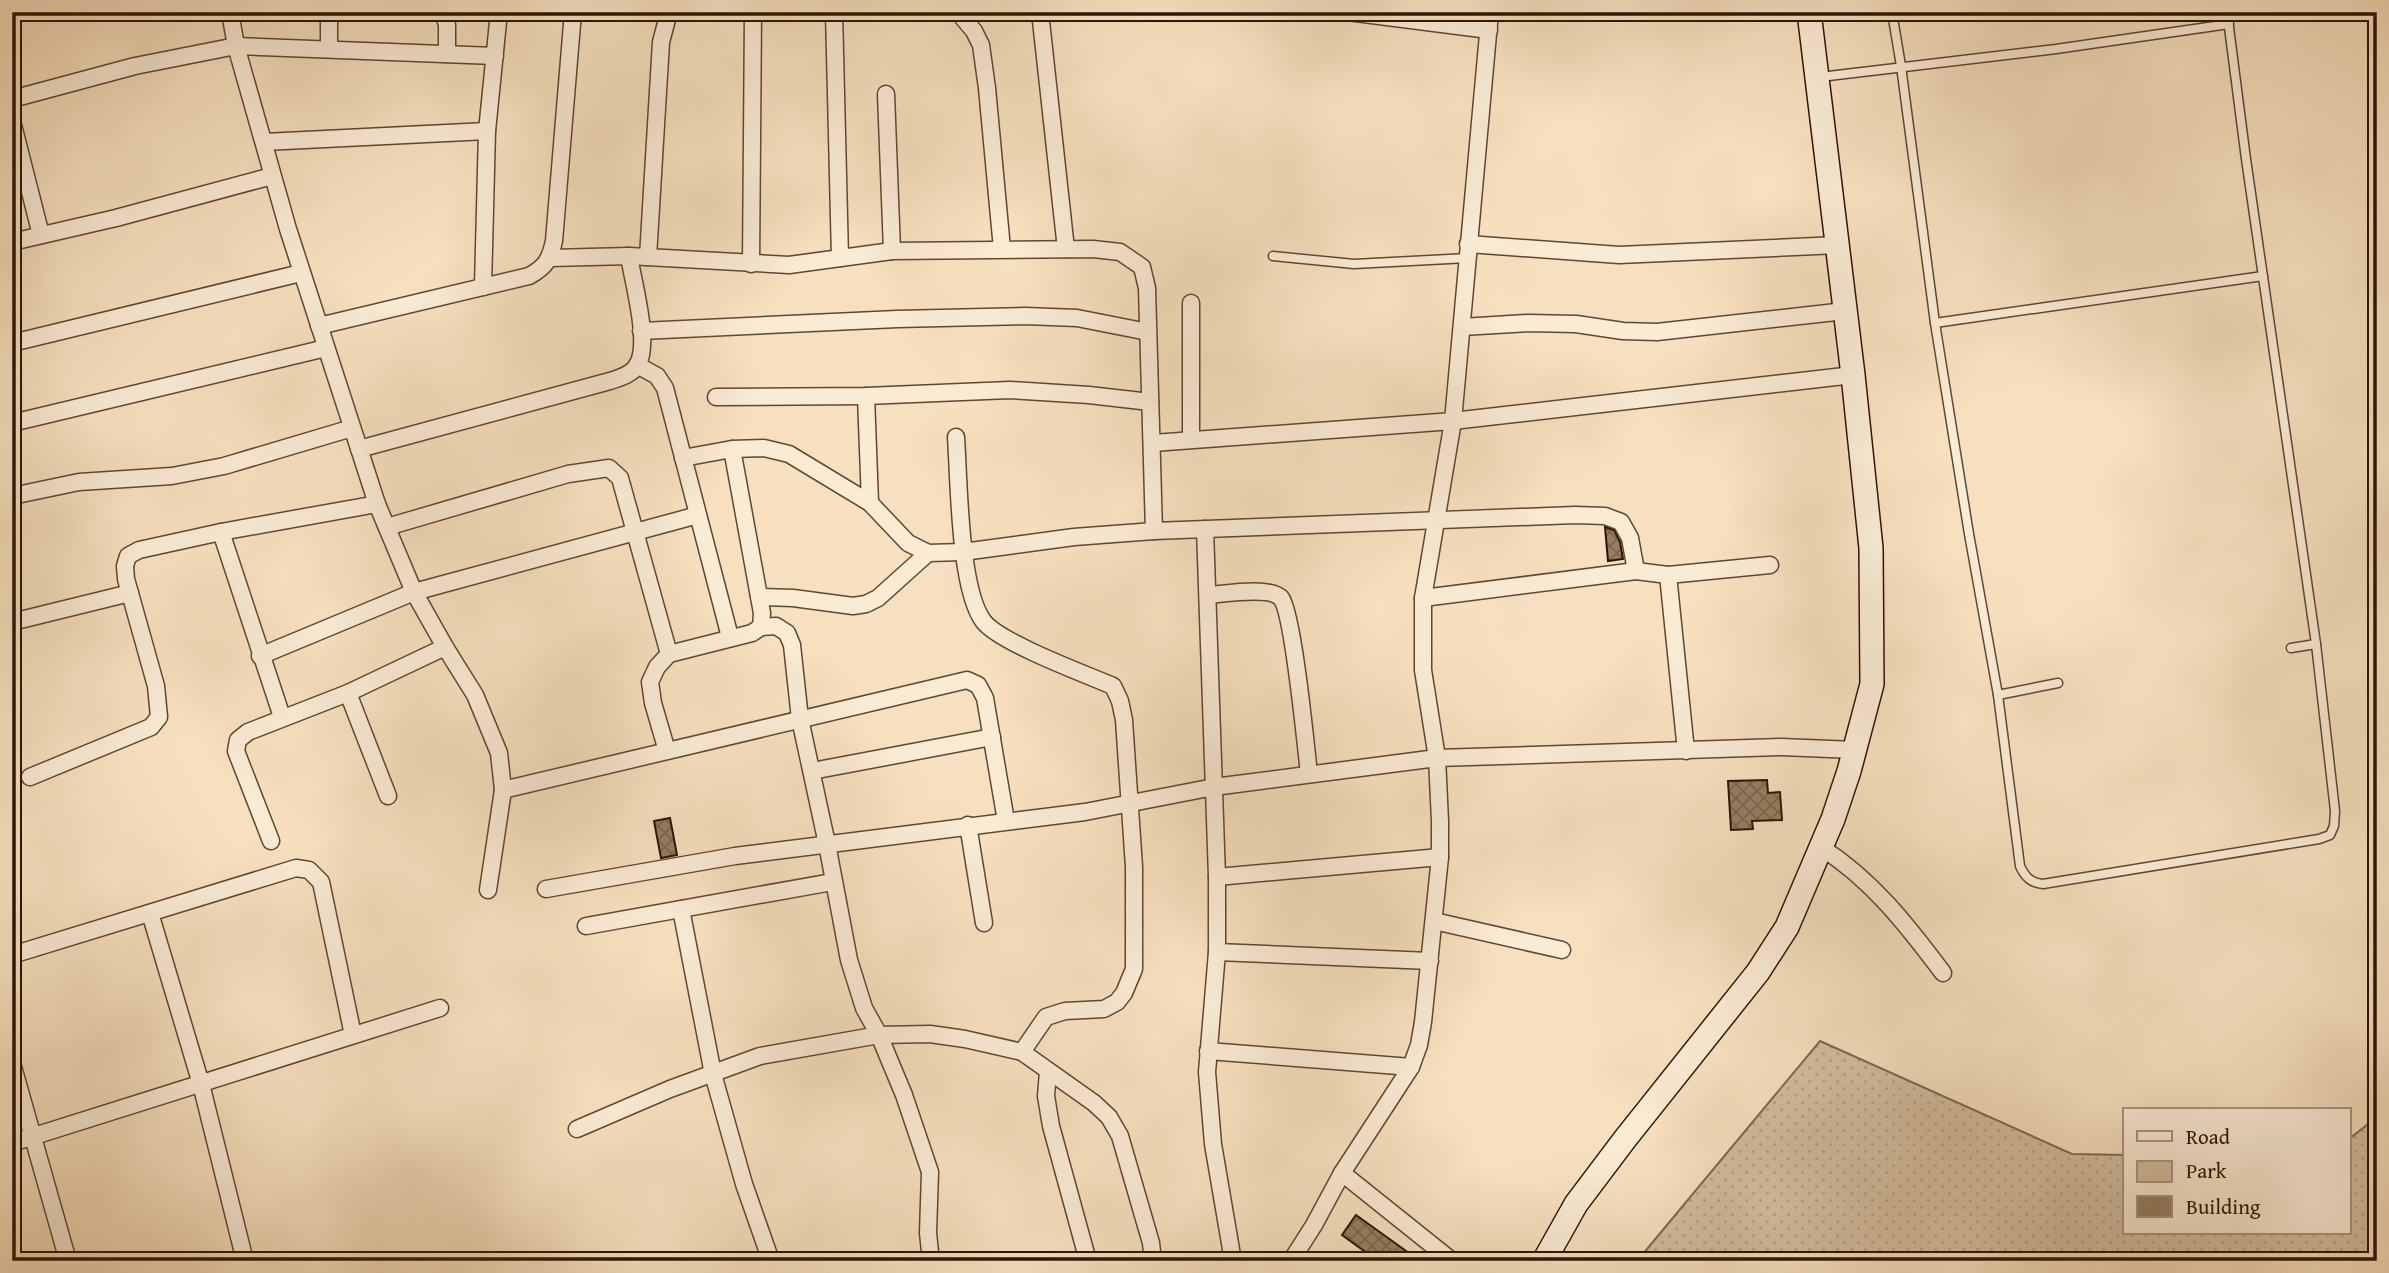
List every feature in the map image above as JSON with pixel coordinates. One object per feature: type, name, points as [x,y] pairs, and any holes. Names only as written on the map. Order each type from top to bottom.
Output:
[{"type":"main road","points":[[1544,1261],[1576,1204],[1758,972],[1787,927],[1833,819],[1872,684],[1871,548],[1853,374],[1809,12]]},
{"type":"street","points":[[230,12],[236,46],[272,176],[377,504],[414,592],[444,648],[475,695],[499,753],[503,790],[488,890]]},
{"type":"street","points":[[329,12],[329,49]]},
{"type":"street","points":[[443,12],[447,25],[447,54]]},
{"type":"street","points":[[483,287],[487,131],[499,12]]},
{"type":"street","points":[[320,326],[529,276],[543,269],[551,258],[554,241],[573,12]]},
{"type":"street","points":[[648,257],[661,43],[669,12]]},
{"type":"street","points":[[751,264],[753,12]]},
{"type":"street","points":[[834,12],[840,258]]},
{"type":"street","points":[[958,12],[974,31],[981,45],[1002,248]]},
{"type":"street","points":[[1040,12],[1066,249]]},
{"type":"street","points":[[1348,12],[1489,30]]},
{"type":"street","points":[[1291,1261],[1342,1173],[1411,1067],[1419,1045],[1440,858],[1437,758],[1423,670],[1423,598],[1452,421],[1490,12]]},
{"type":"street","points":[[12,99],[135,66],[236,46],[495,56]]},
{"type":"street","points":[[886,94],[892,251]]},
{"type":"street","points":[[12,121],[16,153],[41,235]]},
{"type":"street","points":[[264,142],[487,131]]},
{"type":"street","points":[[12,242],[116,218],[272,176]]},
{"type":"street","points":[[1468,251],[1619,256],[1838,245]]},
{"type":"street","points":[[551,258],[628,256],[789,265],[892,251],[1002,248],[1120,252],[1142,267],[1147,288],[1154,531]]},
{"type":"street","points":[[359,449],[610,382],[626,375],[637,365],[641,348],[641,331],[628,256]]},
{"type":"street","points":[[12,343],[302,273]]},
{"type":"street","points":[[1191,303],[1191,439]]},
{"type":"street","points":[[1462,327],[1528,323],[1576,324],[1623,331],[1657,332],[1845,311]]},
{"type":"street","points":[[641,331],[1025,316],[1077,318],[1148,332]]},
{"type":"street","points":[[12,423],[326,348]]},
{"type":"street","points":[[637,365],[657,376],[665,388],[730,637]]},
{"type":"street","points":[[1153,443],[1452,421],[1853,374]]},
{"type":"street","points":[[716,397],[866,396],[1010,390],[1150,402]]},
{"type":"street","points":[[866,396],[870,503]]},
{"type":"street","points":[[12,496],[79,482],[172,476],[224,466],[352,428]]},
{"type":"street","points":[[956,437],[963,552],[974,601],[984,622],[1015,643],[1113,686],[1124,720],[1134,867],[1134,969],[1124,993],[1116,1002],[1104,1009],[1065,1011],[1046,1017],[1022,1052]]},
{"type":"street","points":[[683,458],[732,449],[764,448],[789,454],[870,503],[908,543],[928,553],[963,552],[1074,537],[1154,531],[1575,515],[1605,516],[1621,522],[1630,538],[1636,572]]},
{"type":"street","points":[[732,449],[762,613],[761,627]]},
{"type":"street","points":[[387,527],[568,474],[609,468],[621,478],[669,654]]},
{"type":"street","points":[[30,777],[151,727],[159,717],[156,685],[130,593],[125,566],[128,556],[139,550],[221,532],[377,504]]},
{"type":"street","points":[[260,656],[414,592],[698,514]]},
{"type":"street","points":[[1205,529],[1217,877],[1217,952],[1207,1072],[1213,1144],[1233,1261]]},
{"type":"street","points":[[221,532],[282,717]]},
{"type":"street","points":[[759,597],[793,598],[853,606],[866,604],[878,598],[928,553]]},
{"type":"street","points":[[1423,598],[1636,572],[1668,575],[1770,565]]},
{"type":"street","points":[[1668,575],[1686,751]]},
{"type":"street","points":[[1208,595],[1268,592],[1281,598],[1287,612],[1293,648],[1309,774]]},
{"type":"street","points":[[12,622],[130,593]]},
{"type":"street","points":[[667,751],[653,703],[650,682],[657,667],[669,654],[752,633],[761,627],[776,626],[787,633],[792,645],[800,719],[849,960],[864,1008],[904,1095],[930,1172],[928,1233],[931,1261]]},
{"type":"street","points":[[271,841],[236,751],[239,740],[248,732],[348,693],[444,648]]},
{"type":"street","points":[[503,790],[967,680],[978,685],[985,698],[1006,821]]},
{"type":"street","points":[[348,693],[388,796]]},
{"type":"street","points":[[811,771],[992,737]]},
{"type":"street","points":[[546,889],[666,867],[968,825],[1085,812],[1214,787],[1437,758],[1781,747],[1855,750]]},
{"type":"street","points":[[968,825],[984,923]]},
{"type":"street","points":[[1822,848],[1847,865],[1881,895],[1943,972]]},
{"type":"street","points":[[1217,877],[1440,858]]},
{"type":"street","points":[[12,955],[296,868],[309,870],[321,882],[352,1035]]},
{"type":"street","points":[[586,926],[832,882]]},
{"type":"street","points":[[681,909],[713,1074],[744,1184],[771,1261]]},
{"type":"street","points":[[150,913],[201,1084],[245,1261]]},
{"type":"street","points":[[1434,921],[1562,950]]},
{"type":"street","points":[[1217,952],[1430,961]]},
{"type":"street","points":[[12,1143],[440,1008]]},
{"type":"street","points":[[576,1129],[670,1089],[760,1056],[878,1035],[930,1034],[1022,1052],[1094,1103],[1109,1117],[1120,1136],[1151,1243],[1153,1261]]},
{"type":"street","points":[[1208,1051],[1411,1067]]},
{"type":"street","points":[[12,1063],[68,1261]]},
{"type":"street","points":[[1048,1072],[1046,1096],[1051,1126],[1088,1261]]},
{"type":"street","points":[[1342,1173],[1452,1261]]},
{"type":"lane","points":[[1892,12],[1935,323],[1998,695],[2020,866],[2024,875],[2034,883],[2043,884],[2319,839],[2330,835],[2334,825],[2335,811],[2316,643],[2227,12]]},
{"type":"lane","points":[[1817,77],[2056,49],[2229,24]]},
{"type":"lane","points":[[1273,256],[1354,264],[1468,251]]},
{"type":"lane","points":[[1935,323],[2263,276]]},
{"type":"lane","points":[[2291,648],[2316,643]]},
{"type":"lane","points":[[1998,695],[2058,683]]},
{"type":"green space","points":[[1820,1041],[2072,1154],[2123,1155],[2123,1234],[2350,1234],[2350,1138],[2377,1117],[2377,1261],[1637,1261]]},
{"type":"building","points":[[1605,527],[1614,530],[1620,542],[1623,559],[1608,561]]},
{"type":"building","points":[[1767,780],[1768,793],[1780,792],[1782,820],[1752,821],[1753,829],[1731,830],[1728,781]]},
{"type":"building","points":[[670,818],[677,855],[661,858],[654,821]]},
{"type":"building","points":[[1356,1215],[1420,1261],[1378,1261],[1342,1235]]}]
